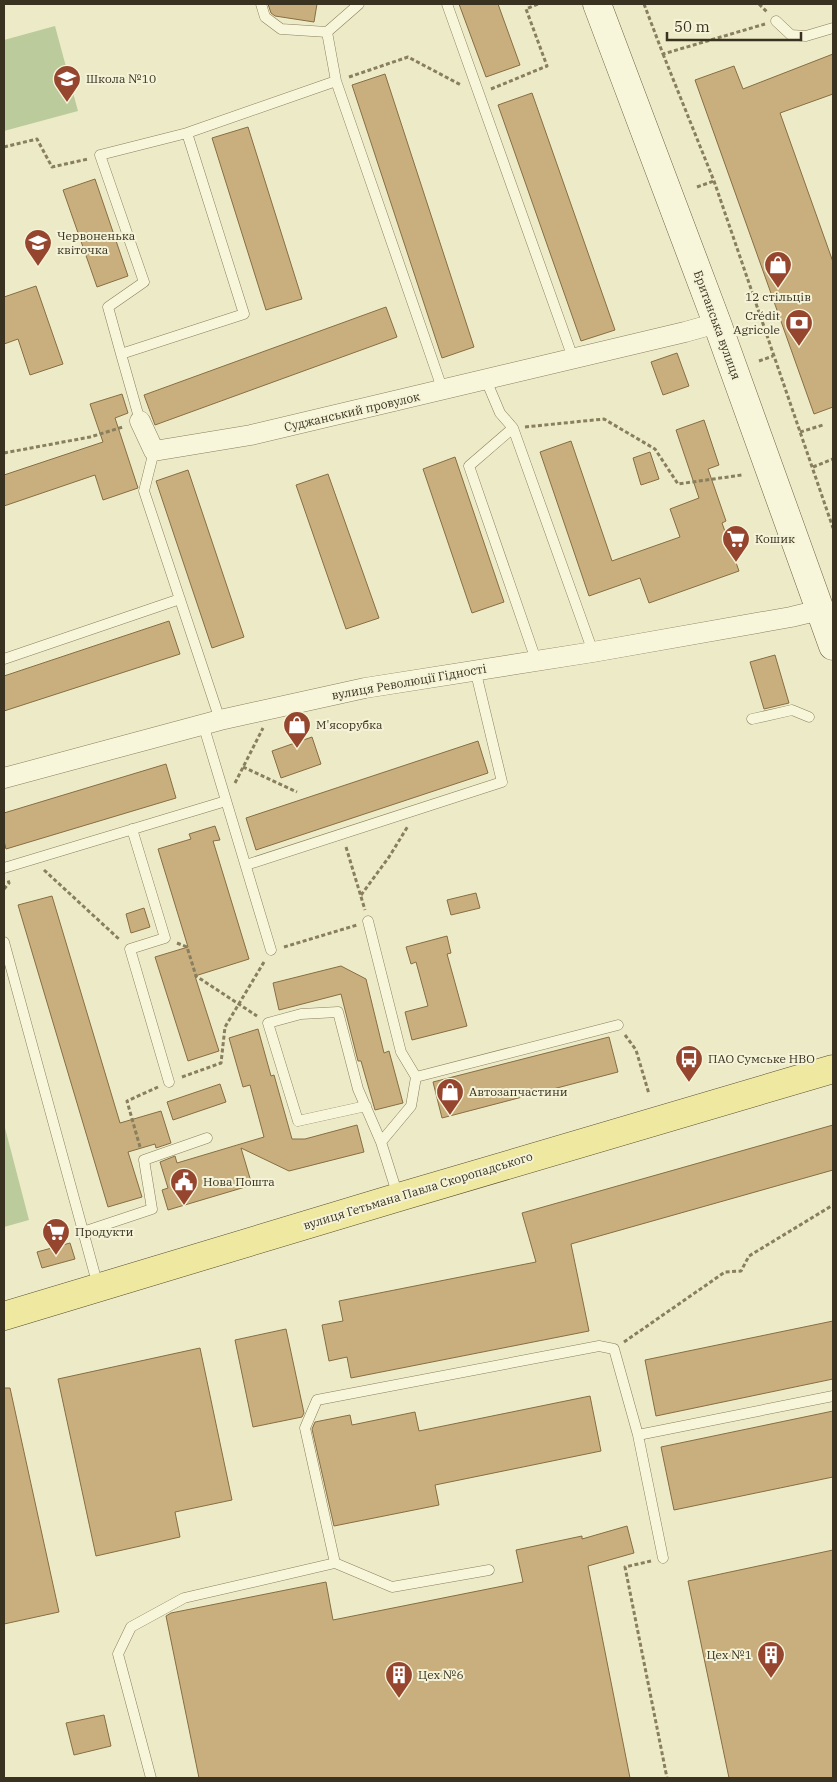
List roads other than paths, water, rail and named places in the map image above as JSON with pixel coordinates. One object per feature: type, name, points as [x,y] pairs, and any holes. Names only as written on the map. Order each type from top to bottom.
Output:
[{"type":"main road","name":"Британська вулиця","points":[[598,4],[833,646]]},
{"type":"main road","name":"вулиця Гетьмана Павла Скоропадського","points":[[4,1316],[833,1069]]},
{"type":"street","name":"Суджанський провулок","points":[[154,451],[251,435],[443,391],[716,323]]},
{"type":"street","points":[[140,421],[154,451]]},
{"type":"street","name":"вулиця Революції Гідності","points":[[4,778],[212,722],[365,688],[475,669],[592,652],[791,617],[820,610]]},
{"type":"lane","points":[[261,4],[265,18],[281,29],[327,32],[359,4]]},
{"type":"lane","points":[[448,4],[574,358]]},
{"type":"lane","points":[[776,21],[792,35],[806,36],[833,28]]},
{"type":"lane","points":[[327,32],[336,82],[443,391]]},
{"type":"lane","points":[[140,421],[108,307],[144,282],[100,156],[187,133],[336,82]]},
{"type":"lane","points":[[121,354],[244,314],[187,133]]},
{"type":"lane","points":[[486,380],[500,413],[513,428],[592,652]]},
{"type":"lane","points":[[513,428],[469,466],[536,660]]},
{"type":"lane","points":[[154,451],[144,491],[180,599],[212,722],[226,801],[271,950]]},
{"type":"lane","points":[[4,658],[180,599]]},
{"type":"lane","points":[[246,866],[502,782],[475,669]]},
{"type":"lane","points":[[752,719],[792,710],[809,717]]},
{"type":"lane","points":[[4,868],[226,801]]},
{"type":"lane","points":[[132,829],[165,938],[130,949],[169,1082]]},
{"type":"lane","points":[[368,921],[401,1052],[416,1077],[411,1106],[382,1142]]},
{"type":"lane","points":[[4,942],[98,1287]]},
{"type":"lane","points":[[366,1106],[298,1121],[268,1024],[301,1014],[338,1012],[358,1089],[366,1106],[382,1142],[399,1197]]},
{"type":"lane","points":[[416,1077],[618,1025]]},
{"type":"lane","points":[[83,1232],[152,1209],[144,1160],[207,1138]]},
{"type":"lane","points":[[334,1563],[304,1428],[317,1400],[599,1346],[614,1349],[638,1435],[663,1558]]},
{"type":"lane","points":[[638,1435],[833,1396]]},
{"type":"lane","points":[[151,1778],[118,1654],[131,1627],[184,1598],[334,1563],[392,1587],[489,1570]]},
{"type":"place","name":"Школа №10","points":[[67,103]]},
{"type":"place","name":"Червоненька квіточка","points":[[38,267]]},
{"type":"place","name":"12 стільців","points":[[778,289]]},
{"type":"place","name":"Crédit Agricole","points":[[799,347]]},
{"type":"place","name":"Кошик","points":[[736,563]]},
{"type":"place","name":"М'ясорубка","points":[[297,749]]},
{"type":"place","name":"ПАО Сумське НВО","points":[[689,1083]]},
{"type":"place","name":"Автозапчастини","points":[[450,1116]]},
{"type":"place","name":"Нова Пошта","points":[[184,1206]]},
{"type":"place","name":"Продукти","points":[[56,1256]]},
{"type":"place","name":"Цех №1","points":[[771,1679]]},
{"type":"place","name":"Цех №6","points":[[399,1699]]}]
